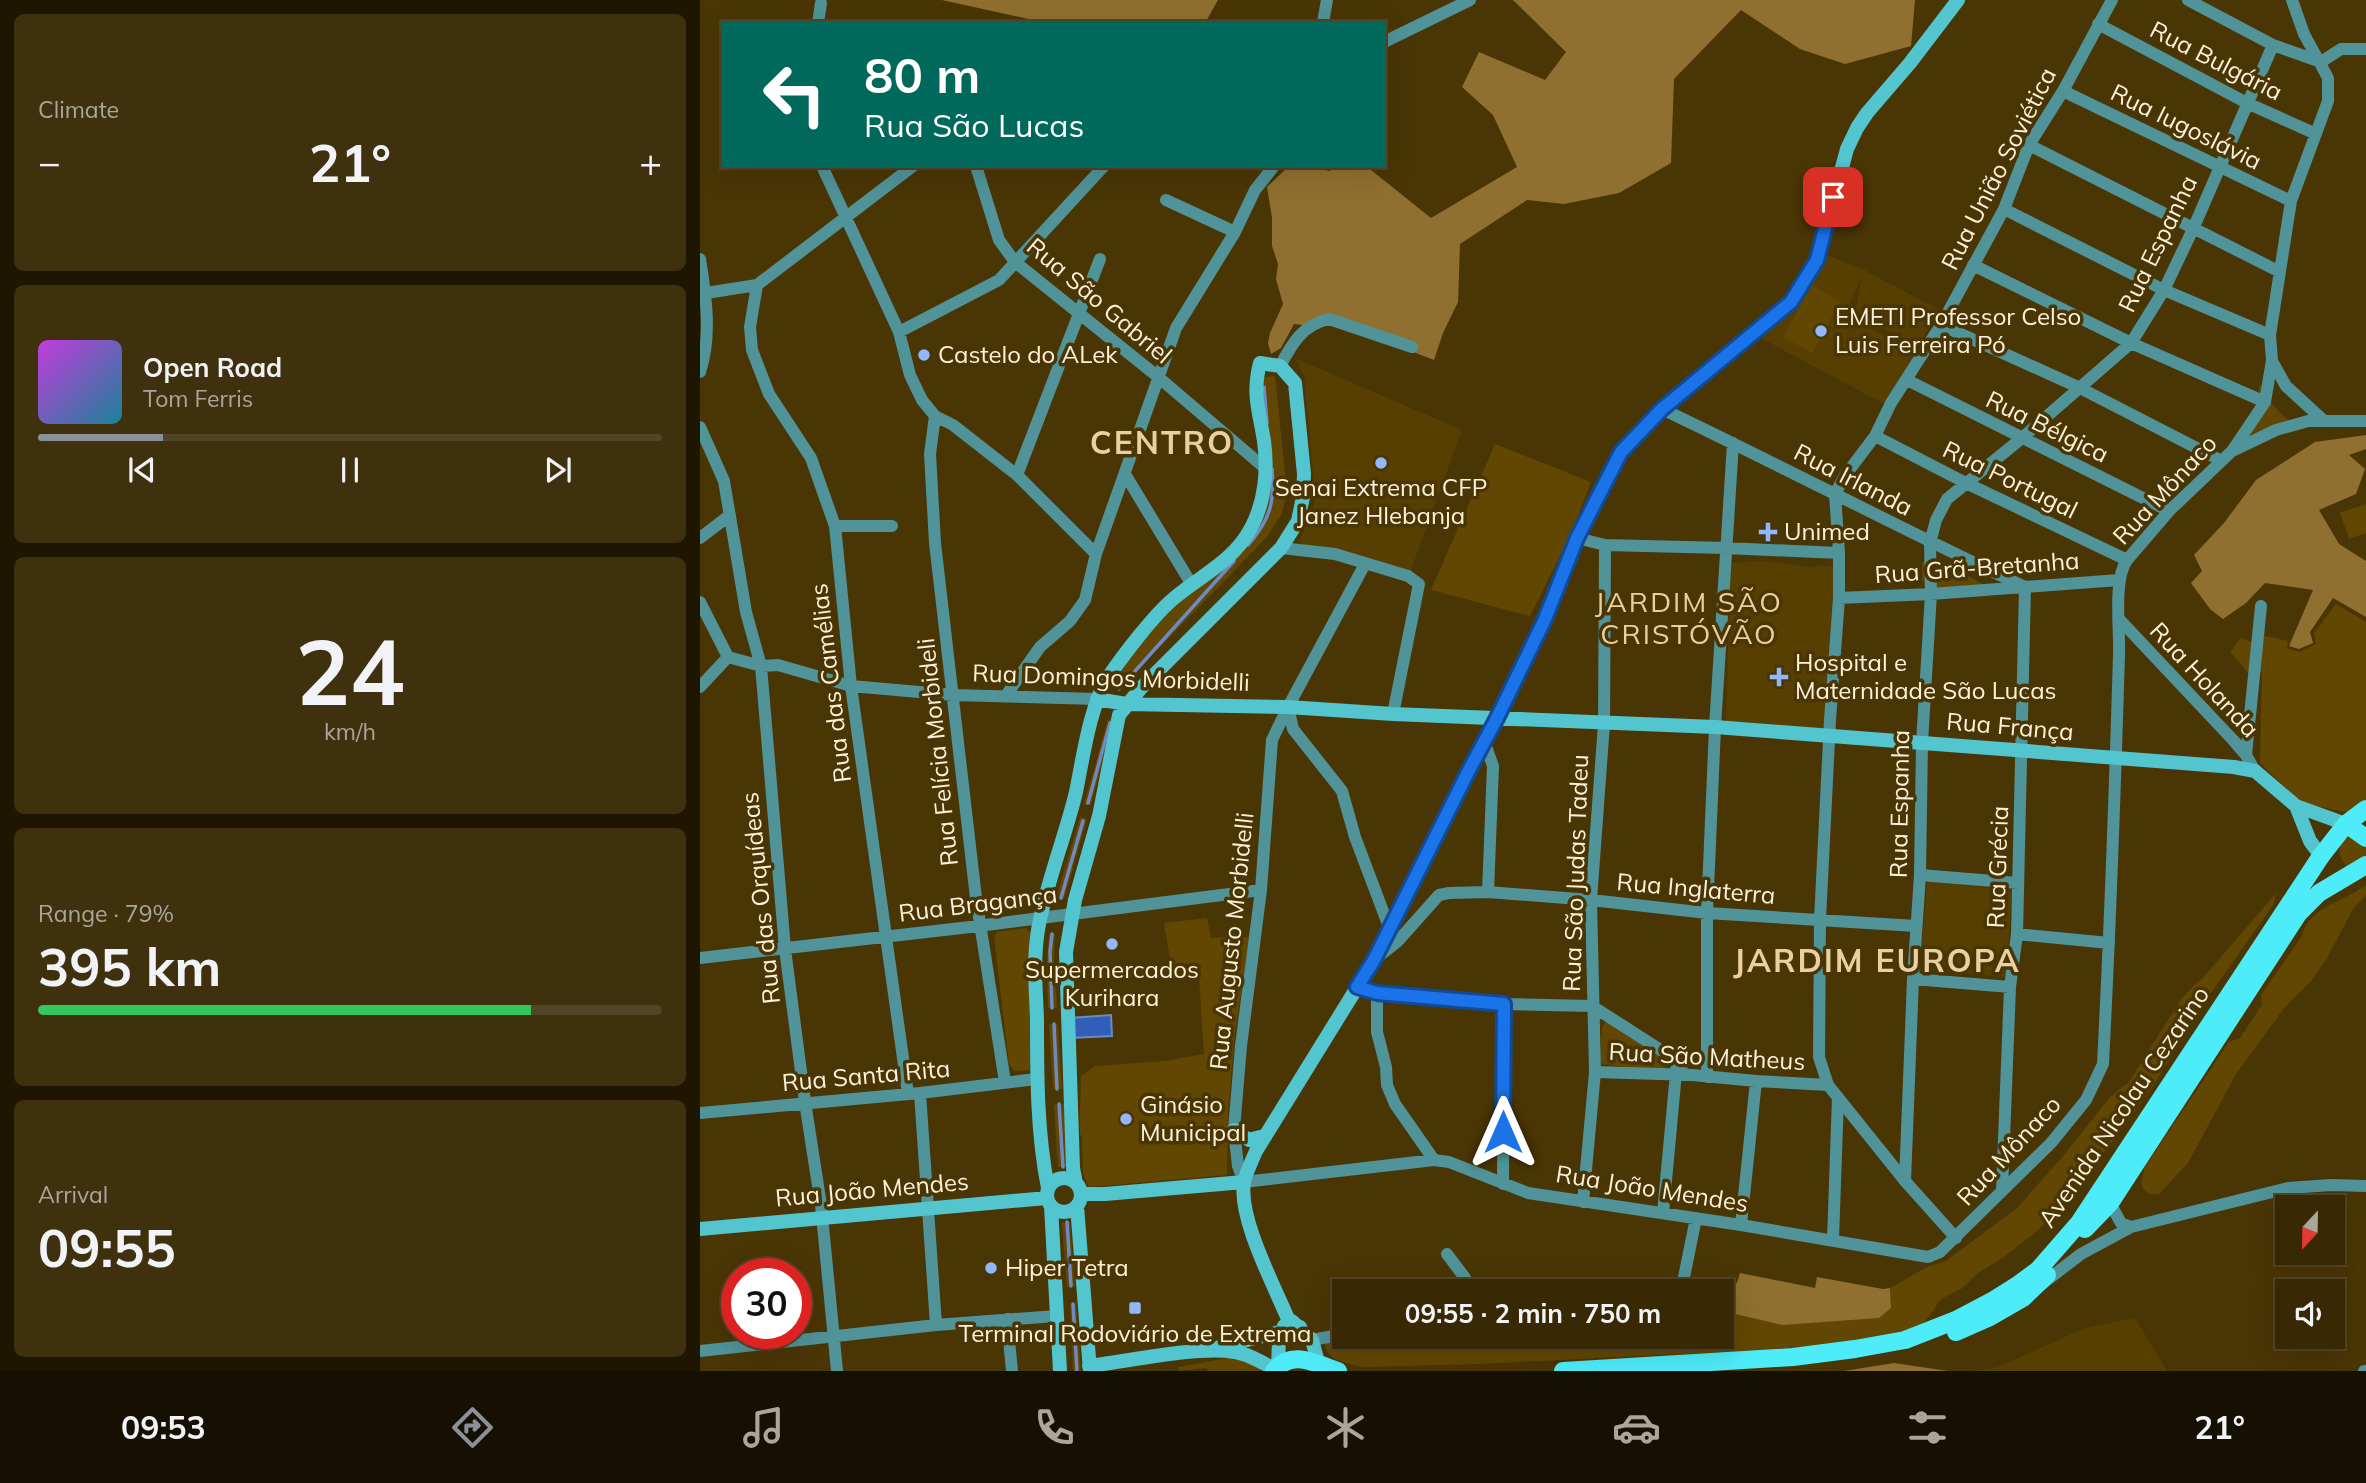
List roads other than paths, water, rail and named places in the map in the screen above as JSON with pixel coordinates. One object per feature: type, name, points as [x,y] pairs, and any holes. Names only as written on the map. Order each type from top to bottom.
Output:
[{"type":"main road","name":"Avenida Nicolau Cezarino","points":[[1563,1371],[1793,1357],[1905,1340],[1956,1320],[2019,1284],[2038,1270],[2080,1223],[2321,856],[2346,824],[2366,809]]},
{"type":"main road","points":[[2346,824],[2366,838]]},
{"type":"main road","points":[[2321,856],[2346,878]]},
{"type":"main road","name":"Avenida Nicolau Cezarino","points":[[1723,1371],[1816,1364],[1912,1350],[1990,1317],[2024,1297],[2047,1275],[2076,1238],[2110,1203],[2290,924],[2305,905],[2319,893],[2366,866]]},
{"type":"main road","points":[[1276,1369],[1289,1361],[1299,1360],[1327,1368]]},
{"type":"street","points":[[1324,21],[1328,0]]},
{"type":"street","points":[[1386,41],[1470,0]]},
{"type":"street","points":[[1327,1368],[1312,1340],[1290,1326],[1253,1233],[1244,1202],[1244,1182],[1264,1136],[1374,960],[1497,718],[1545,619],[1577,538],[1621,452],[1662,409],[1791,302],[1817,260],[1847,149],[1857,128],[1958,0]]},
{"type":"street","name":"Rua União Soviética","points":[[1835,494],[1844,477],[1875,436],[1891,403],[1941,326],[2004,209],[2029,145],[2063,91],[2112,0]]},
{"type":"street","points":[[2188,0],[2273,45],[2321,62],[2341,48],[2366,49]]},
{"type":"street","name":"Rua Mônaco","points":[[1928,1257],[1940,1252],[1956,1238],[2051,1143],[2086,1100],[2103,1065],[2116,758],[2119,580],[2127,560],[2169,511],[2232,451],[2266,402],[2272,360],[2270,335],[2291,201],[2328,101],[2328,78],[2304,34],[2292,0]]},
{"type":"street","points":[[818,21],[821,4]]},
{"type":"street","name":"Rua Bulgária","points":[[2098,23],[2247,103],[2316,134]]},
{"type":"street","name":"Rua Espanha","points":[[1905,1181],[1920,875],[1922,743],[1931,594],[1930,542],[1936,520],[1947,499],[2131,343],[2164,290],[2273,45]]},
{"type":"street","name":"Rua Iugoslávia","points":[[2063,91],[2291,201]]},
{"type":"street","points":[[2029,145],[2280,272]]},
{"type":"street","points":[[823,168],[899,332],[910,375],[922,400],[935,416],[953,425],[1017,475],[1096,554]]},
{"type":"street","points":[[706,293],[757,285],[910,168]]},
{"type":"street","name":"Rua São Gabriel","points":[[977,168],[999,240],[1015,262],[1157,376],[1266,469]]},
{"type":"street","points":[[899,332],[999,280],[1102,168]]},
{"type":"street","points":[[1005,697],[1041,647],[1080,610],[1096,554],[1176,328],[1235,232],[1255,190],[1272,168]]},
{"type":"street","points":[[1166,200],[1235,232]]},
{"type":"street","points":[[2004,209],[2164,290],[2270,335]]},
{"type":"street","points":[[700,259],[706,293],[705,356],[700,372]]},
{"type":"street","points":[[1017,475],[1100,259]]},
{"type":"street","points":[[1973,265],[2131,343],[2266,402]]},
{"type":"street","name":"Rua das Camélias","points":[[757,285],[750,327],[752,350],[769,394],[811,458],[835,526],[851,686],[884,936],[914,1094],[928,1209],[936,1325]]},
{"type":"street","points":[[1280,366],[1299,334],[1319,321],[1329,319],[1412,347]]},
{"type":"street","points":[[1941,326],[2078,387],[2220,460]]},
{"type":"street","points":[[2272,360],[2286,386],[2323,420]]},
{"type":"street","points":[[1060,1371],[1049,1197],[1036,1079],[1035,952],[1041,917],[1072,810],[1097,699],[1108,677],[1160,612],[1212,572],[1239,546],[1251,528],[1262,497],[1266,469],[1255,394],[1260,363],[1280,366],[1295,383],[1304,474],[1298,521],[1281,548],[1126,704],[1119,715],[1099,816],[1072,914],[1065,968],[1073,1168],[1078,1194],[1090,1369],[1207,1351],[1290,1326]]},
{"type":"street","name":"Rua Bélgica","points":[[1907,380],[2169,511]]},
{"type":"street","name":"Rua Irlanda","points":[[1662,409],[2025,587]]},
{"type":"street","name":"Rua Felícia Morbideli","points":[[935,416],[930,454],[935,543],[976,898],[1005,1082]]},
{"type":"street","points":[[2232,451],[2276,430],[2308,421],[2366,421]]},
{"type":"street","name":"Rua das Orquídeas","points":[[700,427],[724,481],[746,612],[761,666],[785,948],[823,1218],[837,1371]]},
{"type":"street","name":"Rua Portugal","points":[[1875,436],[1966,484],[2127,560]]},
{"type":"street","points":[[1707,1077],[1707,913],[1715,727],[1733,443]]},
{"type":"street","points":[[1125,474],[1192,585]]},
{"type":"street","points":[[1828,1084],[1819,1057],[1820,920],[1839,598],[1835,494]]},
{"type":"street","points":[[700,538],[730,515]]},
{"type":"street","points":[[835,526],[892,526]]},
{"type":"street","points":[[1577,538],[1605,545],[1839,554]]},
{"type":"street","name":"Rua São Judas Tadeu","points":[[1583,1202],[1595,1072],[1591,900],[1604,724],[1605,545]]},
{"type":"street","points":[[1281,548],[1335,554],[1408,576],[1419,584],[1393,715]]},
{"type":"street","name":"Rua Augusto Morbidelli","points":[[1244,1182],[1238,1166],[1234,1130],[1241,1046],[1261,890],[1272,740],[1287,707],[1365,564]]},
{"type":"street","name":"Rua Grã-Bretanha","points":[[1839,598],[2119,580]]},
{"type":"street","name":"Rua Grécia","points":[[2002,1190],[2010,987],[2017,934],[2025,587]]},
{"type":"street","points":[[700,602],[728,657],[700,687]]},
{"type":"street","points":[[2246,755],[2261,606]]},
{"type":"street","name":"Rua Holanda","points":[[2120,620],[2246,755],[2255,771]]},
{"type":"street","name":"Rua Domingos Morbidelli","points":[[728,657],[761,666],[778,665],[851,686],[953,695],[1097,699],[1126,704],[1287,707],[1393,715],[1497,718]]},
{"type":"street","points":[[1287,707],[1293,729],[1342,791],[1355,837],[1389,927]]},
{"type":"street","name":"Rua França","points":[[1497,718],[1715,727],[2234,767],[2255,771]]},
{"type":"street","points":[[1484,741],[1493,766],[1488,892]]},
{"type":"street","points":[[2255,771],[2296,806],[2346,824]]},
{"type":"street","points":[[2296,806],[2310,841],[2321,856]]},
{"type":"street","points":[[1920,875],[2018,883]]},
{"type":"street","name":"Rua Bragança","points":[[700,958],[1261,890]]},
{"type":"street","name":"Rua Inglaterra","points":[[1374,960],[1398,941],[1439,895],[1449,893],[1488,892],[1707,913],[1916,926]]},
{"type":"street","points":[[2017,934],[2109,943]]},
{"type":"street","points":[[1913,979],[2010,987]]},
{"type":"street","points":[[1357,987],[1377,993],[1504,1004],[1592,1006],[1676,1069],[1663,1213]]},
{"type":"street","points":[[1377,993],[1377,1032],[1386,1067],[1387,1085],[1395,1104],[1434,1160]]},
{"type":"street","points":[[1503,1184],[1504,1004]]},
{"type":"street","name":"Rua São Matheus","points":[[1595,1072],[1676,1069],[1707,1077],[1828,1084],[1905,1181],[1956,1238]]},
{"type":"street","name":"Rua Santa Rita","points":[[700,1113],[914,1094],[1036,1079]]},
{"type":"street","points":[[1741,1225],[1756,1081]]},
{"type":"street","points":[[1833,1240],[1838,1097]]},
{"type":"street","points":[[1234,1130],[1249,1140],[1264,1136]]},
{"type":"street","name":"Rua João Mendes","points":[[1078,1194],[1244,1182],[1434,1160],[1449,1161],[1528,1193],[1928,1257]]},
{"type":"street","points":[[1049,1197],[1051,1184],[1061,1178],[1066,1178],[1078,1194]]},
{"type":"street","points":[[2024,1297],[2081,1254],[2131,1227],[2288,1188],[2366,1186]]},
{"type":"street","points":[[1049,1197],[1064,1212],[1069,1212],[1078,1194]]},
{"type":"street","name":"Rua João Mendes","points":[[700,1229],[1049,1197]]},
{"type":"street","points":[[2110,1203],[2121,1223],[2131,1227]]},
{"type":"street","points":[[1684,1279],[1696,1218]]},
{"type":"street","points":[[1447,1254],[1465,1279]]},
{"type":"street","points":[[700,1351],[936,1325],[1056,1316]]},
{"type":"street","points":[[1007,1319],[1012,1371]]},
{"type":"street","points":[[1207,1351],[1236,1352],[1251,1356],[1276,1369],[1277,1349],[1290,1326]]},
{"type":"street","points":[[1312,1340],[1332,1336]]},
{"type":"water","points":[[1111,1015],[1112,1036],[1071,1038],[1070,1018]]},
{"type":"waterway","points":[[1264,387],[1267,423]]},
{"type":"waterway","points":[[1248,545],[1266,519],[1272,501],[1272,469]]},
{"type":"waterway","points":[[1119,689],[1234,561]]},
{"type":"waterway","points":[[1088,803],[1110,723]]},
{"type":"waterway","points":[[1061,898],[1083,821]]},
{"type":"waterway","points":[[1052,934],[1052,1008]]},
{"type":"waterway","points":[[1054,1024],[1057,1089]]},
{"type":"waterway","points":[[1059,1104],[1063,1167]]},
{"type":"waterway","points":[[1067,1222],[1071,1286]]},
{"type":"waterway","points":[[1073,1304],[1077,1371]]},
{"type":"place","name":"EMETI Professor Celso Luis Ferreira Pó","points":[[1821,331]]},
{"type":"place","name":"Castelo do ALek","points":[[924,355]]},
{"type":"place","name":"Senai Extrema CFP Janez Hlebanja","points":[[1381,463]]},
{"type":"place","name":"Unimed","points":[[1768,532]]},
{"type":"place","name":"Hospital e Maternidade São Lucas","points":[[1779,677]]},
{"type":"place","name":"Supermercados Kurihara","points":[[1112,944]]},
{"type":"place","name":"Ginásio Municipal","points":[[1126,1119]]},
{"type":"place","name":"Hiper Tetra","points":[[991,1268]]},
{"type":"place","name":"Terminal Rodoviário de Extrema","points":[[1135,1308]]},
{"type":"district","name":"CENTRO","points":[[1162,443]]},
{"type":"district","name":"JARDIM SÃO CRISTÓVÃO","points":[[1689,618]]},
{"type":"district","name":"JARDIM EUROPA","points":[[1877,961]]}]
